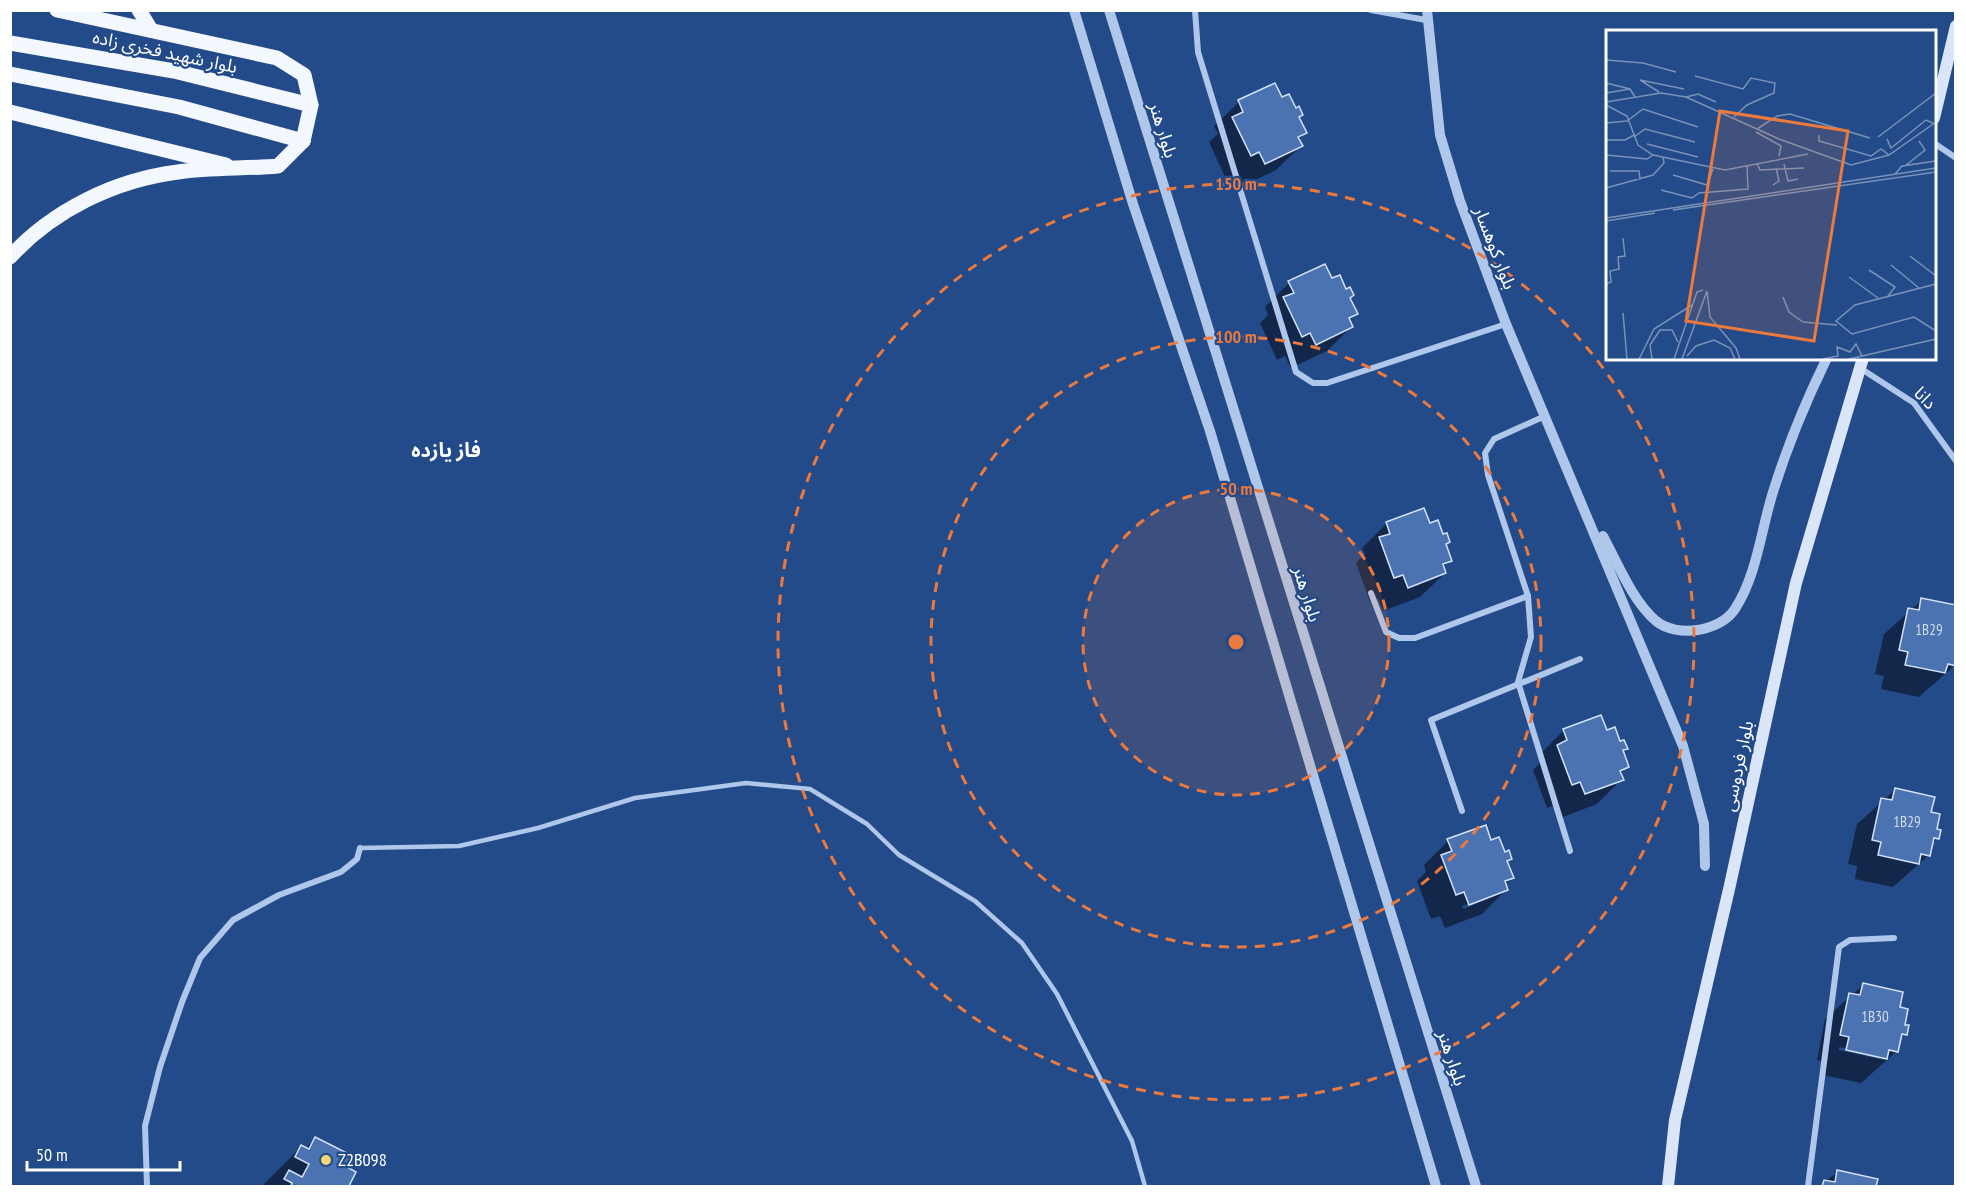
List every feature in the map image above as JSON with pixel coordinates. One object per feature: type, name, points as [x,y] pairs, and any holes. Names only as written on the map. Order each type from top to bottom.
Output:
[{"type":"main road","points":[[10,257],[26,240],[68,208],[131,182],[179,171],[278,166],[303,141],[311,105],[304,75],[277,58],[57,10]]},
{"type":"main road","points":[[139,10],[151,30]]},
{"type":"main road","points":[[1936,114],[1956,26]]},
{"type":"main road","name":"بلوار شهید فخری زاده","points":[[10,43],[174,71],[311,105]]},
{"type":"main road","points":[[10,74],[179,107],[303,141]]},
{"type":"main road","points":[[10,112],[245,169]]},
{"type":"main road","name":"بلوار فردوسی","points":[[1668,1186],[1675,1120],[1730,885],[1796,583],[1861,363]]},
{"type":"street","points":[[1074,10],[1133,204],[1210,431],[1437,1186]]},
{"type":"street","name":"بلوار هنر","points":[[1109,10],[1476,1186]]},
{"type":"street","points":[[1195,10],[1198,52],[1296,372],[1313,383],[1327,383],[1506,324]]},
{"type":"street","points":[[1371,10],[1426,15]]},
{"type":"street","name":"بلوار کوهسار","points":[[1426,15],[1440,135],[1460,201],[1506,324],[1576,485]]},
{"type":"street","points":[[1936,144],[1956,158]]},
{"type":"street","points":[[1576,485],[1637,599],[1657,622],[1679,631],[1712,627],[1734,611],[1752,568],[1773,492],[1792,438],[1826,360]]},
{"type":"street","name":"دانا","points":[[1861,363],[1914,402],[1956,461]]},
{"type":"street","points":[[1546,416],[1494,439],[1485,453],[1488,475],[1528,596],[1531,637],[1518,682],[1570,850]]},
{"type":"street","points":[[1576,485],[1683,746],[1704,824],[1706,866]]},
{"type":"street","points":[[1371,593],[1386,632],[1407,638],[1415,638],[1528,596]]},
{"type":"street","points":[[1462,811],[1431,720],[1518,682],[1580,659]]},
{"type":"street","points":[[147,1186],[145,1126],[160,1066],[200,958],[233,920],[279,895],[341,872],[357,859],[360,848]]},
{"type":"street","points":[[1808,1186],[1839,947],[1850,940],[1894,938]]},
{"type":"lane","points":[[360,848],[459,846],[538,828],[635,798],[746,783],[810,789],[867,824],[899,855],[975,902],[1022,944],[1057,994],[1132,1140],[1145,1186]]},
{"type":"building","points":[[1275,83],[1282,97],[1289,94],[1296,108],[1299,106],[1303,115],[1299,117],[1307,133],[1298,137],[1303,146],[1265,164],[1259,152],[1251,156],[1232,117],[1243,112],[1238,100]]},
{"type":"building","points":[[1325,264],[1332,278],[1340,275],[1346,289],[1350,287],[1354,295],[1350,298],[1358,314],[1349,318],[1353,327],[1316,345],[1310,333],[1302,337],[1283,297],[1294,293],[1288,281]]},
{"type":"building","points":[[1424,508],[1430,523],[1438,520],[1443,534],[1447,533],[1450,542],[1446,544],[1452,561],[1443,564],[1446,573],[1408,588],[1403,575],[1394,578],[1379,537],[1390,534],[1386,522]]},
{"type":"building","points":[[1921,598],[1956,605],[1956,666],[1948,664],[1945,673],[1905,665],[1908,652],[1899,650],[1908,608],[1919,610]]},
{"type":"building","points":[[1601,715],[1607,730],[1615,727],[1620,741],[1624,740],[1628,749],[1623,750],[1629,767],[1620,771],[1624,780],[1585,794],[1580,782],[1572,785],[1557,745],[1567,740],[1563,729]]},
{"type":"building","points":[[1895,788],[1935,797],[1931,812],[1940,814],[1937,829],[1941,830],[1939,839],[1934,838],[1930,856],[1921,854],[1919,864],[1878,855],[1881,842],[1872,840],[1881,798],[1892,800]]},
{"type":"building","points":[[1486,825],[1491,840],[1499,837],[1505,852],[1509,850],[1512,859],[1507,861],[1514,878],[1505,881],[1508,890],[1469,905],[1464,892],[1456,895],[1441,855],[1452,851],[1447,839]]},
{"type":"building","points":[[1863,983],[1903,992],[1900,1007],[1908,1009],[1905,1025],[1909,1025],[1907,1035],[1902,1034],[1898,1052],[1889,1050],[1887,1059],[1846,1050],[1849,1037],[1840,1035],[1849,993],[1860,995]]},
{"type":"building","name":"Z2B098","points":[[315,1137],[353,1156],[347,1167],[356,1172],[349,1186],[291,1186],[292,1183],[284,1179],[289,1170],[302,1177],[309,1164],[295,1157],[301,1145],[309,1149]]},
{"type":"building","points":[[1837,1170],[1878,1179],[1876,1186],[1822,1186],[1824,1180],[1835,1182]]},
{"type":"place","name":"Z2B098","points":[[326,1160]]},
{"type":"district","name":"فاز یازده","points":[[446,450]]}]
